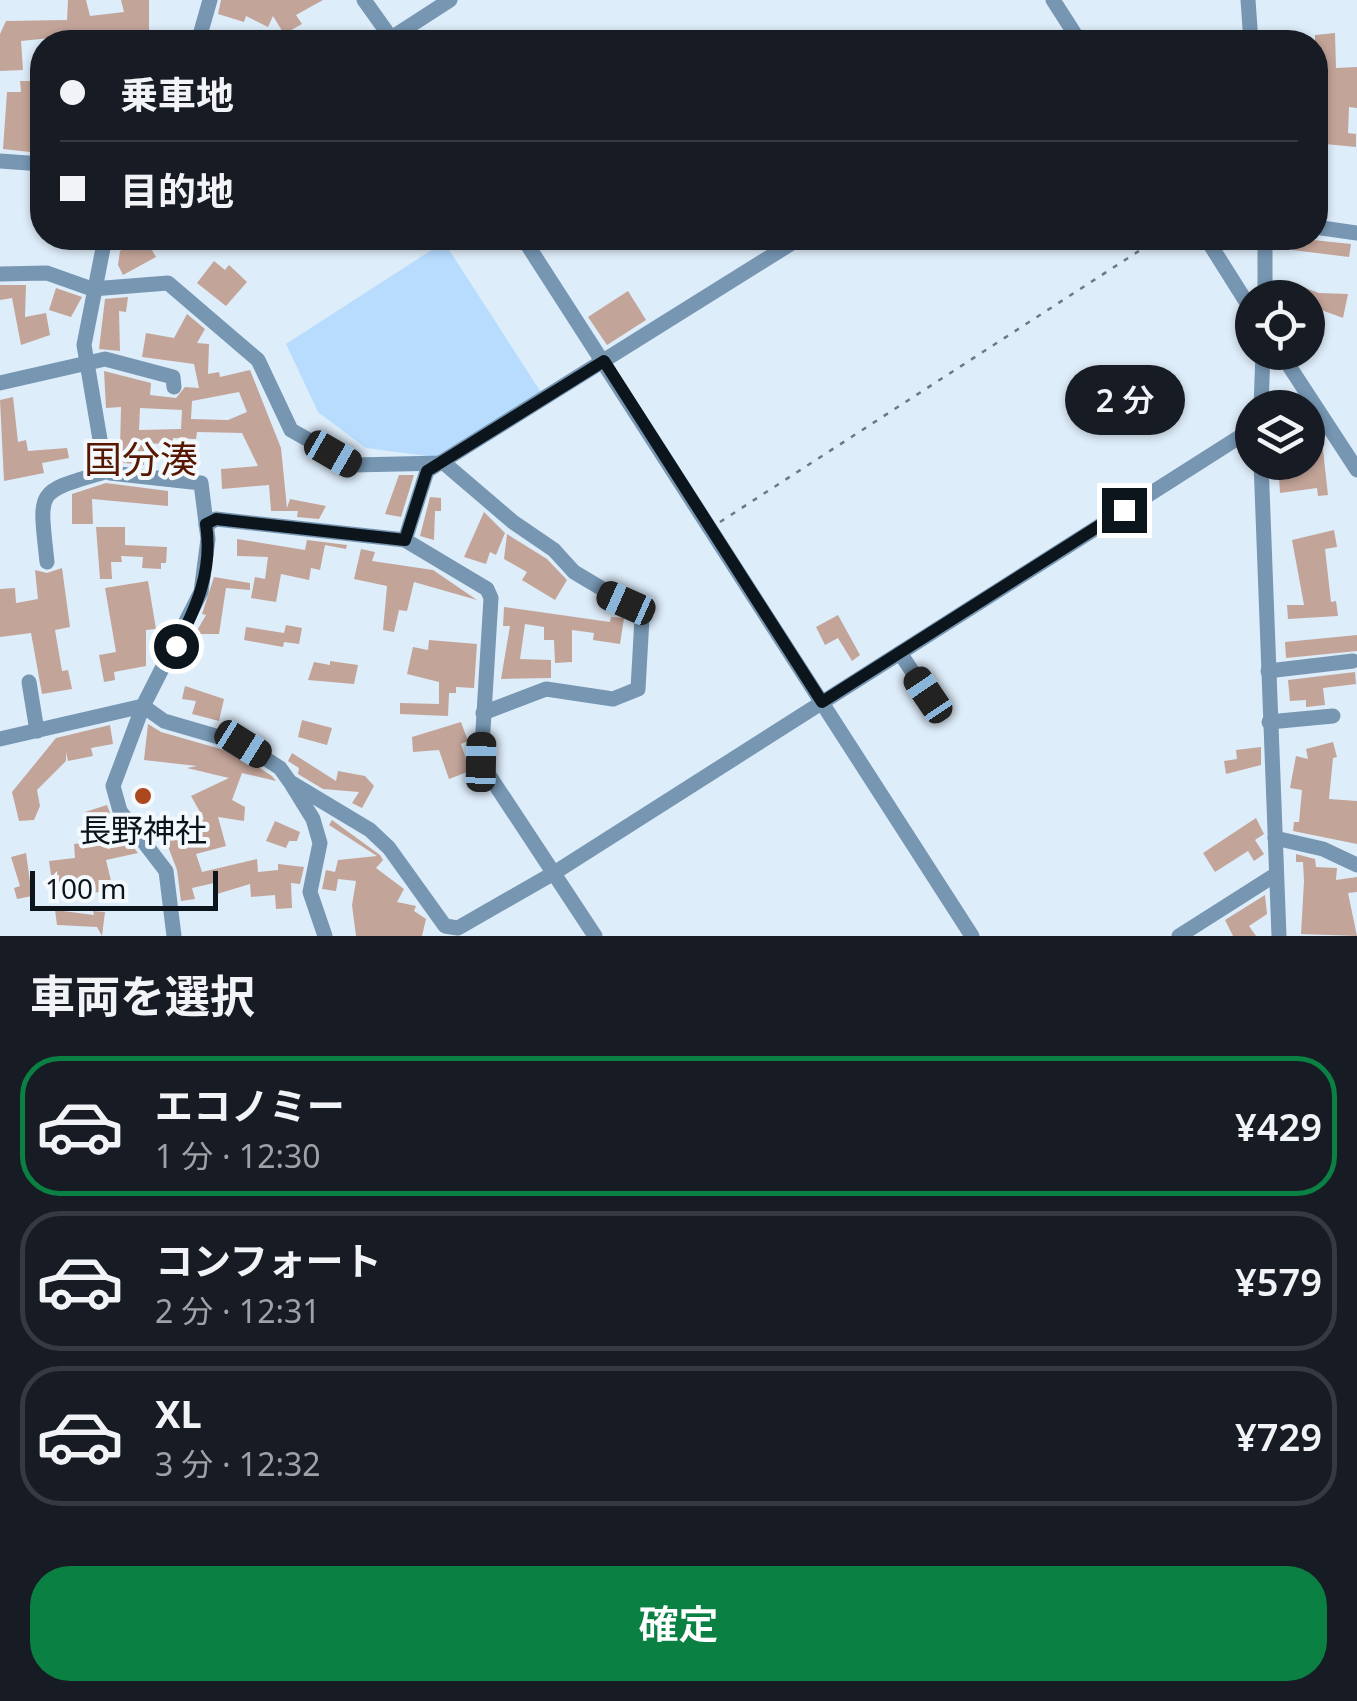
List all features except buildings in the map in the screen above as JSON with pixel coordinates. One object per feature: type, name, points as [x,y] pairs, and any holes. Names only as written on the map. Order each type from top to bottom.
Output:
[{"type":"street","points":[[201,30],[210,0]]},
{"type":"street","points":[[364,0],[383,30]]},
{"type":"street","points":[[406,30],[450,0]]},
{"type":"street","points":[[1054,0],[1073,30]]},
{"type":"street","points":[[1248,0],[1249,30]]},
{"type":"street","points":[[0,161],[30,163]]},
{"type":"street","points":[[1328,229],[1357,234]]},
{"type":"street","points":[[103,250],[84,345],[108,471]]},
{"type":"street","points":[[531,250],[972,936]]},
{"type":"street","points":[[405,540],[427,471],[781,250]]},
{"type":"street","points":[[1214,250],[1235,283]]},
{"type":"street","points":[[1264,280],[1265,250]]},
{"type":"street","points":[[0,274],[48,272],[92,289],[168,283],[258,360],[290,430],[353,465],[444,463],[513,522],[554,550],[574,572],[626,603],[642,618],[642,681],[629,694],[613,699],[546,689],[483,714]]},
{"type":"street","points":[[0,383],[88,362],[128,362],[173,377],[174,387]]},
{"type":"street","points":[[1292,370],[1357,470]]},
{"type":"street","points":[[290,782],[370,830],[389,848],[446,926],[458,932],[1235,440]]},
{"type":"street","points":[[48,562],[40,506],[52,489],[108,471],[202,483],[207,566],[201,592],[143,706],[117,771],[113,795],[166,872],[174,936]]},
{"type":"street","points":[[1262,480],[1279,936]]},
{"type":"street","points":[[206,524],[216,519],[405,540],[488,589],[491,598],[481,762],[595,936]]},
{"type":"street","points":[[900,653],[928,695]]},
{"type":"street","points":[[1268,670],[1353,661]]},
{"type":"street","points":[[29,682],[38,732]]},
{"type":"street","points":[[0,739],[143,706],[164,721],[243,744],[280,768],[313,819],[320,843],[310,892],[325,936]]},
{"type":"street","points":[[1269,722],[1333,716]]},
{"type":"street","points":[[1275,838],[1323,849],[1357,866]]},
{"type":"street","points":[[1179,936],[1275,875]]},
{"type":"path","points":[[710,528],[1140,250]]},
{"type":"shaded area","points":[[432,250],[449,250],[542,394],[442,458],[366,448],[318,412],[286,344]]},
{"type":"place","name":"長野神社","points":[[143,796]]},
{"type":"district","name":"国分湊","points":[[141,460]]},
{"type":"route","points":[[176,646],[201,592],[207,566],[206,524],[216,519],[405,540],[427,471],[604,361],[822,702],[1124,510]]}]
